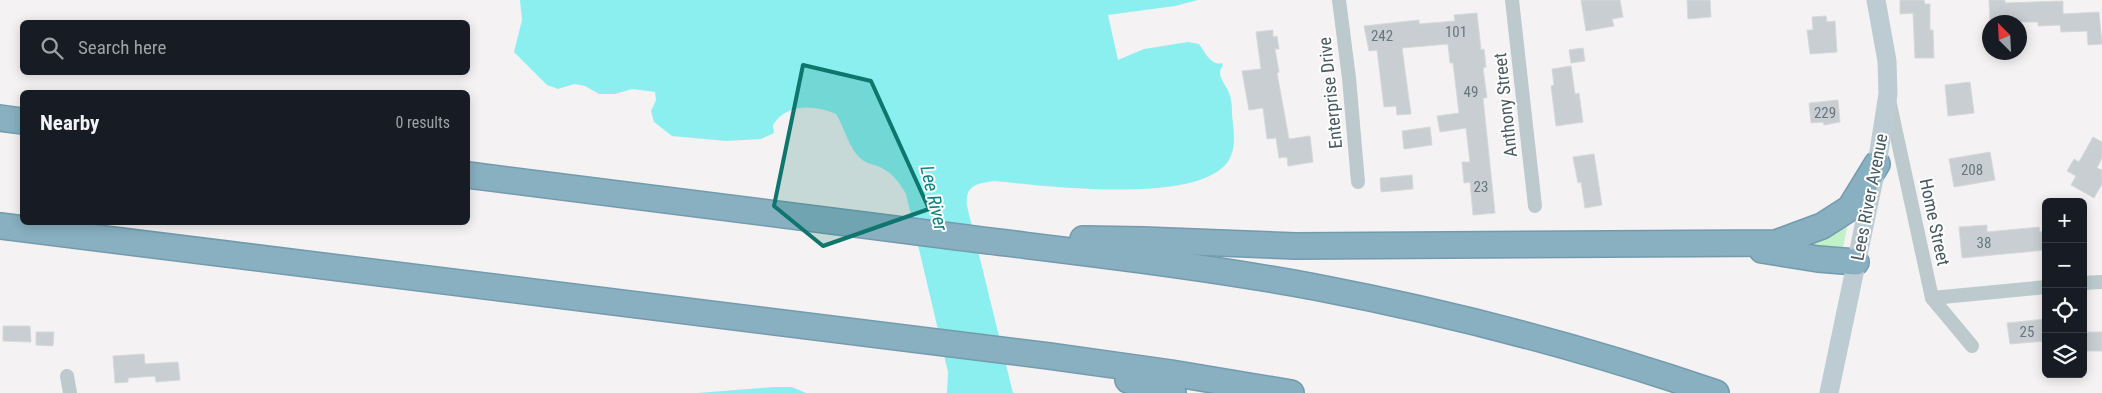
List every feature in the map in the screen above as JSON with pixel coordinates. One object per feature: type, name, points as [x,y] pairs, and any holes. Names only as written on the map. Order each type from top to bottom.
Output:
[{"type":"highway","points":[[0,118],[20,120]]},
{"type":"highway","points":[[999,242],[1108,239],[1295,246],[1776,243],[1822,226],[1850,208],[1877,164]]},
{"type":"highway","points":[[470,176],[892,228],[1253,276],[1374,299],[1494,326],[1716,393]]},
{"type":"highway","points":[[0,226],[1020,352],[1180,374],[1291,393]]},
{"type":"highway","points":[[1692,243],[1856,262]]},
{"type":"highway","points":[[1049,356],[1173,393]]},
{"type":"main road","name":"Lees River Avenue","points":[[1830,385],[1877,164],[1888,94],[1887,61],[1876,0]]},
{"type":"street","name":"Enterprise Drive","points":[[1342,0],[1358,182]]},
{"type":"street","name":"Anthony Street","points":[[1512,0],[1534,206]]},
{"type":"street","name":"Home Street","points":[[1888,94],[1932,298],[1972,346]]},
{"type":"street","points":[[2087,283],[2102,282]]},
{"type":"street","points":[[1932,298],[2042,287]]},
{"type":"street","points":[[68,376],[70,393]]},
{"type":"highlighted area","points":[[803,65],[871,81],[929,209],[823,246],[774,206]]},
{"type":"green space","points":[[1848,223],[1843,247],[1798,245]]},
{"type":"water","name":"Lee River","points":[[520,0],[1198,0],[1175,6],[1108,15],[1118,60],[1144,49],[1188,42],[1199,44],[1211,60],[1222,63],[1223,66],[1220,73],[1232,103],[1233,150],[1231,157],[1222,168],[1203,179],[1177,186],[1112,190],[994,181],[973,187],[968,194],[967,206],[1013,393],[947,393],[948,372],[906,194],[890,173],[859,157],[836,114],[819,109],[793,109],[779,118],[773,125],[774,133],[761,139],[726,141],[672,136],[654,122],[651,111],[656,100],[655,92],[632,89],[615,94],[599,94],[585,86],[574,84],[558,89],[547,85],[514,52],[522,20]]},
{"type":"water","points":[[792,387],[806,393],[698,393]]},
{"type":"building","points":[[1581,0],[1620,0],[1623,17],[1612,19],[1614,26],[1586,31]]},
{"type":"building","points":[[1687,0],[1710,0],[1711,17],[1688,19]]},
{"type":"building","points":[[1900,0],[1924,0],[1925,4],[1930,4],[1930,30],[1933,30],[1934,58],[1915,58],[1913,13],[1900,14]]},
{"type":"building","points":[[1989,0],[2005,0],[2005,3],[2063,1],[2063,14],[2099,12],[2102,44],[2088,45],[2087,31],[2061,32],[2060,25],[2038,26],[2038,22],[2027,22],[2027,15],[1990,15]]},
{"type":"building","points":[[1477,13],[1481,50],[1484,49],[1486,67],[1483,68],[1487,98],[1483,98],[1495,213],[1473,215],[1470,182],[1464,183],[1462,162],[1470,162],[1466,128],[1440,132],[1437,116],[1459,113],[1453,63],[1450,63],[1448,44],[1402,48],[1411,114],[1397,115],[1396,106],[1384,107],[1377,50],[1369,51],[1364,26],[1419,20],[1419,24],[1455,21],[1454,15]]},
{"type":"building","points":[[1826,16],[1827,22],[1835,21],[1837,52],[1810,54],[1807,30],[1813,30],[1812,17]]},
{"type":"building","points":[[1273,30],[1273,37],[1277,36],[1279,49],[1275,49],[1279,72],[1277,73],[1289,139],[1310,136],[1313,162],[1288,166],[1287,157],[1279,158],[1276,138],[1267,139],[1263,108],[1249,110],[1242,71],[1261,69],[1256,32]]},
{"type":"building","points":[[1583,48],[1585,61],[1571,63],[1569,50]]},
{"type":"building","points":[[1571,66],[1575,94],[1579,93],[1583,122],[1556,126],[1551,86],[1554,85],[1552,69]]},
{"type":"building","points":[[1970,82],[1974,113],[1948,116],[1945,85]]},
{"type":"building","points":[[1838,100],[1840,122],[1824,125],[1823,122],[1811,123],[1809,103]]},
{"type":"building","points":[[1430,127],[1432,145],[1404,149],[1402,131]]},
{"type":"building","points":[[2093,137],[2102,142],[2102,158],[2097,168],[2102,170],[2102,184],[2094,198],[2071,185],[2076,176],[2067,171],[2074,159],[2079,162]]},
{"type":"building","points":[[1990,152],[1995,180],[1954,187],[1949,159]]},
{"type":"building","points":[[1594,154],[1602,205],[1585,208],[1581,182],[1578,183],[1573,157]]},
{"type":"building","points":[[1412,175],[1413,189],[1381,192],[1380,178]]},
{"type":"building","points":[[1987,225],[1987,232],[2039,227],[2040,232],[2042,232],[2042,250],[1962,258],[1959,227]]},
{"type":"building","points":[[2042,319],[2042,341],[2010,344],[2007,323]]},
{"type":"building","points":[[3,326],[30,326],[31,342],[3,341]]},
{"type":"building","points":[[36,332],[54,332],[53,346],[36,345]]},
{"type":"building","points":[[2087,332],[2102,332],[2102,351],[2087,351]]},
{"type":"building","points":[[144,354],[145,364],[178,362],[180,380],[156,382],[155,376],[128,378],[128,382],[115,383],[113,356]]}]
